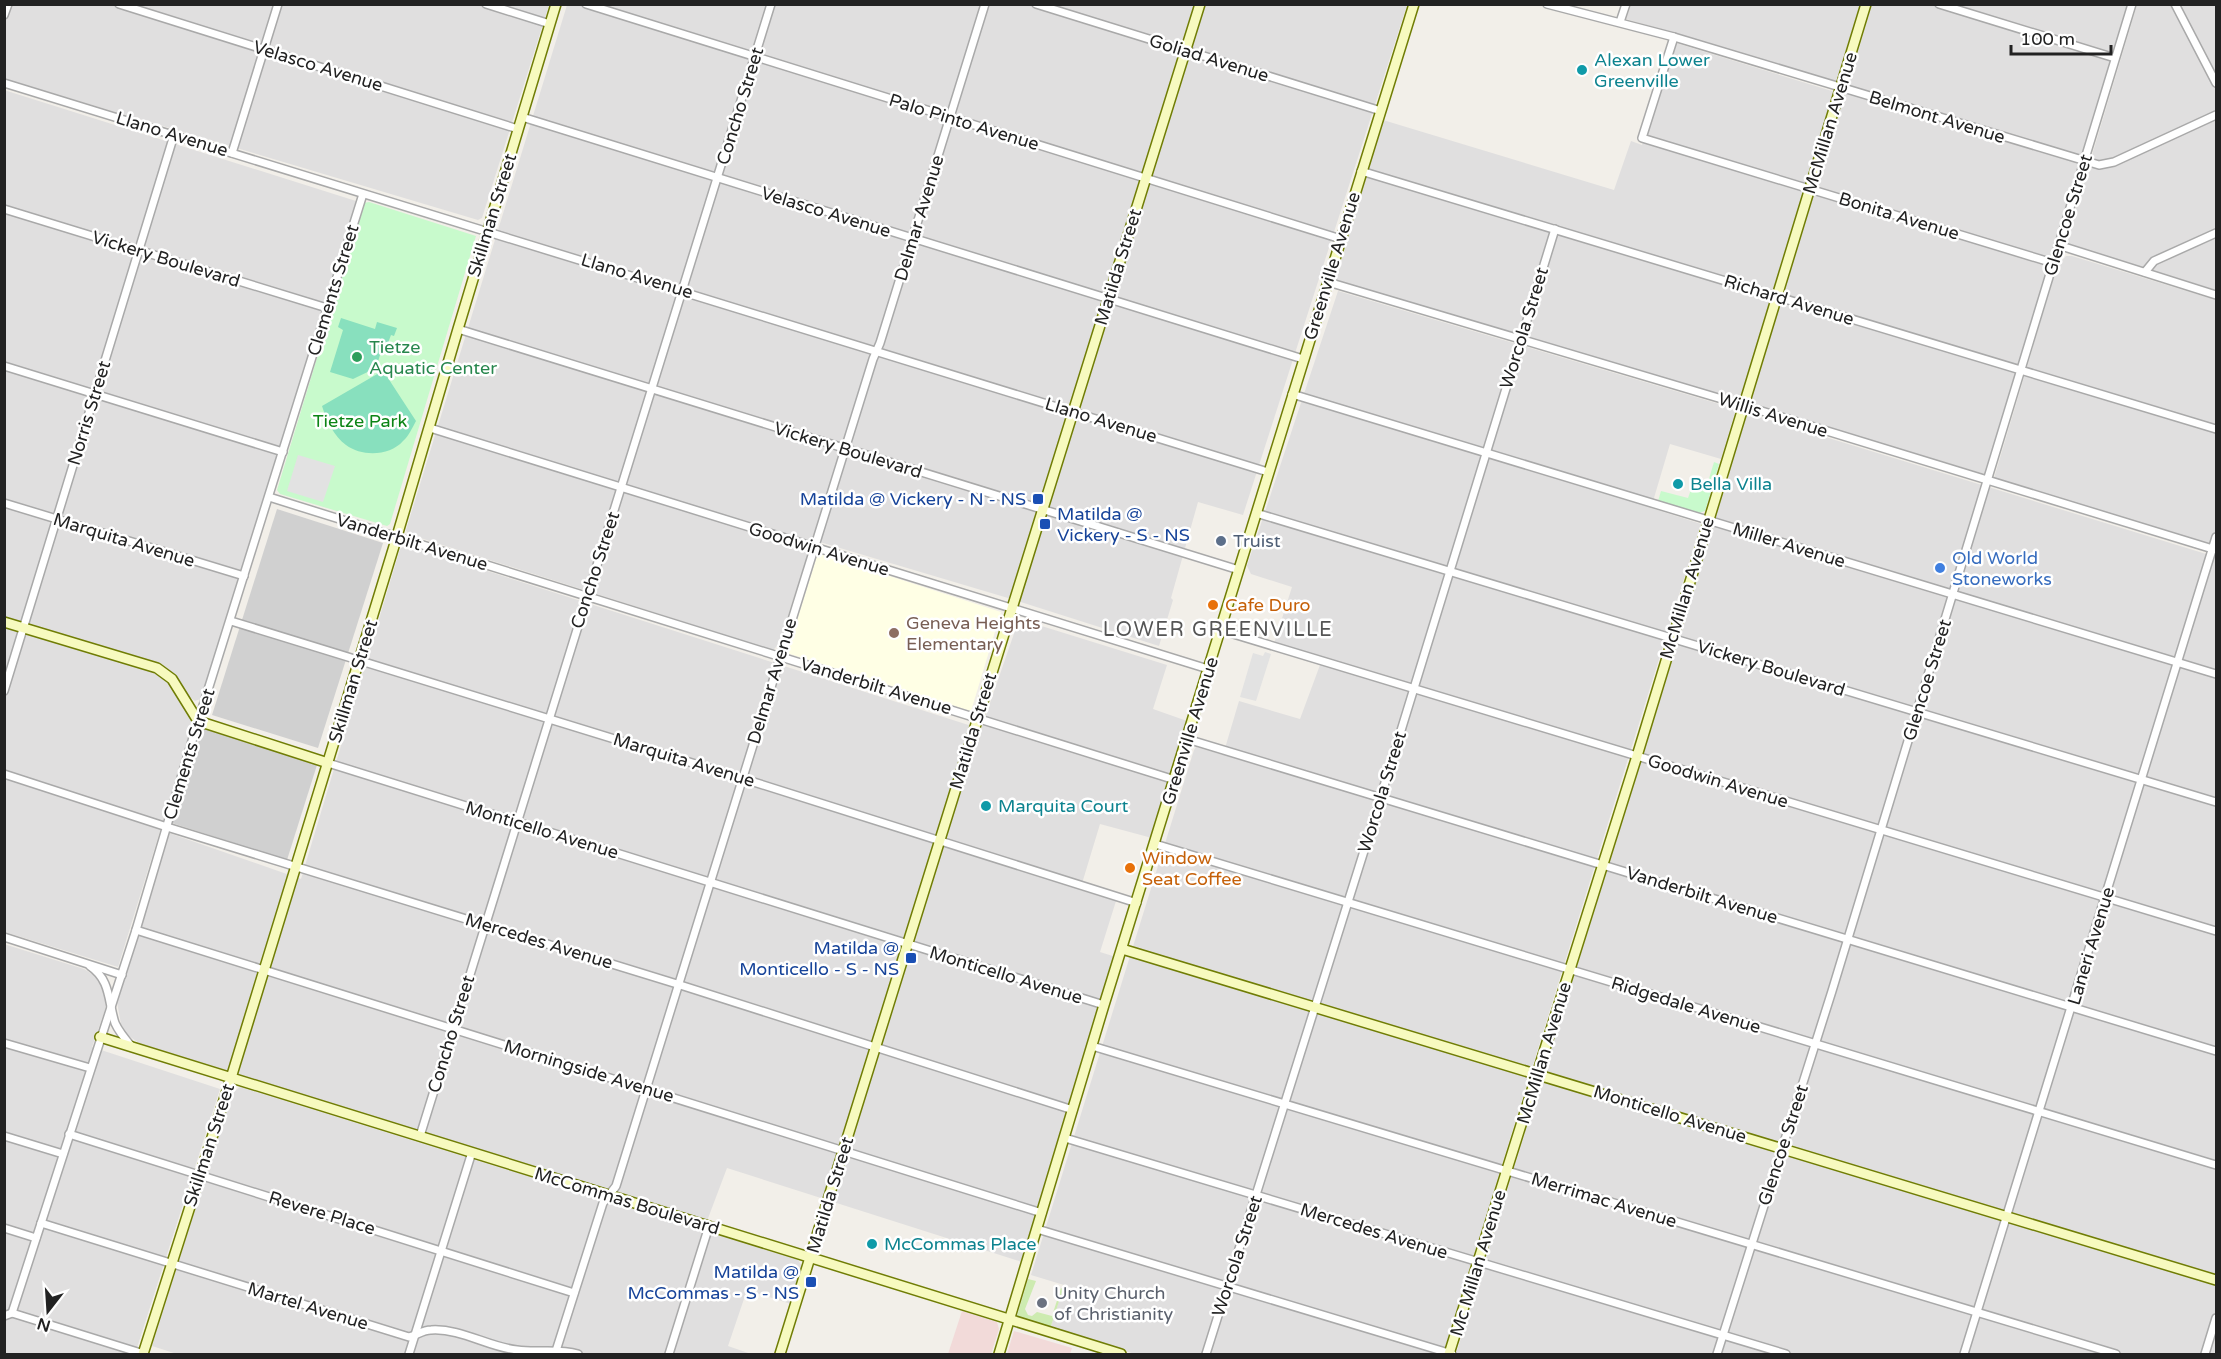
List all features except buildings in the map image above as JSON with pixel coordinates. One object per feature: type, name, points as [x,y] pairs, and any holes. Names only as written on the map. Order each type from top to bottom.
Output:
[{"type":"street","points":[[4,15],[8,4]]},
{"type":"street","name":"Velasco Avenue","points":[[119,4],[518,129]]},
{"type":"street","points":[[232,153],[278,4]]},
{"type":"street","points":[[486,4],[550,24]]},
{"type":"street","name":"Skillman Street","points":[[143,1354],[328,763],[556,4]]},
{"type":"street","name":"Palo Pinto Avenue","points":[[586,4],[1341,239]]},
{"type":"street","name":"Concho Street","points":[[420,1136],[771,4]]},
{"type":"street","name":"Delmar Avenue","points":[[556,1352],[603,1203],[616,1186],[779,656],[986,4]]},
{"type":"street","name":"Goliad Avenue","points":[[1036,4],[1381,111]]},
{"type":"street","name":"Matilda Street","points":[[780,1354],[1200,4]]},
{"type":"street","name":"Greenville Avenue","points":[[999,1354],[1104,1005],[1414,4]]},
{"type":"street","name":"Belmont Avenue","points":[[1547,4],[1674,37],[2084,162],[2106,165],[2217,115]]},
{"type":"street","points":[[1620,22],[1626,4]]},
{"type":"street","name":"McMillan Avenue","points":[[1507,1171],[1637,756],[1866,4]]},
{"type":"street","points":[[1940,4],[2115,58]]},
{"type":"street","name":"Glencoe Street","points":[[1717,1354],[1917,712],[2132,4]]},
{"type":"street","points":[[2175,4],[2217,83]]},
{"type":"street","name":"Bonita Avenue","points":[[1674,37],[1642,138],[2053,263]]},
{"type":"street","name":"Llano Avenue","points":[[4,83],[683,290],[1268,472]]},
{"type":"street","name":"Velasco Avenue","points":[[522,117],[1303,359]]},
{"type":"street","name":"Norris Street","points":[[4,691],[174,135]]},
{"type":"street","name":"Richard Avenue","points":[[1361,171],[2217,429]]},
{"type":"street","name":"Clements Street","points":[[8,1315],[36,1238],[122,975],[198,722],[363,194]]},
{"type":"street","name":"Vickery Boulevard","points":[[4,209],[327,308]]},
{"type":"street","name":"Worcola Street","points":[[1206,1354],[1316,1007],[1555,229]]},
{"type":"street","points":[[2145,272],[2154,261],[2217,233]]},
{"type":"street","points":[[2058,245],[2217,295]]},
{"type":"street","name":"Willis Avenue","points":[[1328,282],[1743,405],[2215,550]]},
{"type":"street","name":"Vickery Boulevard","points":[[458,329],[1239,570]]},
{"type":"street","points":[[4,366],[283,452]]},
{"type":"street","name":"Miller Avenue","points":[[1292,394],[2217,674]]},
{"type":"street","name":"Goodwin Avenue","points":[[430,428],[1208,669]]},
{"type":"street","name":"Vanderbilt Avenue","points":[[269,497],[1175,780]]},
{"type":"street","name":"Marquita Avenue","points":[[4,503],[244,576]]},
{"type":"street","name":"Vickery Boulevard","points":[[1256,513],[2217,802]]},
{"type":"street","name":"Laneri Avenue","points":[[1964,1354],[2215,550],[2217,537]]},
{"type":"street","name":"Marquita Avenue","points":[[231,621],[1137,903]]},
{"type":"street","points":[[4,622],[157,668],[172,679],[198,722]]},
{"type":"street","name":"Goodwin Avenue","points":[[1220,630],[2217,931]]},
{"type":"street","name":"Monticello Avenue","points":[[198,722],[1104,1005]]},
{"type":"street","name":"Vanderbilt Avenue","points":[[1187,740],[2217,1051]]},
{"type":"street","name":"Mercedes Avenue","points":[[4,774],[1073,1110]]},
{"type":"street","name":"Ridgedale Avenue","points":[[1155,844],[2217,1166]]},
{"type":"street","name":"Morningside Avenue","points":[[136,930],[1042,1213]]},
{"type":"street","points":[[4,937],[122,975]]},
{"type":"street","name":"Monticello Avenue","points":[[1122,949],[2217,1280]]},
{"type":"street","points":[[85,963],[102,978],[112,1002],[117,1028],[133,1047]]},
{"type":"street","name":"McCommas Boulevard","points":[[100,1037],[1121,1354]]},
{"type":"street","points":[[4,1043],[90,1068]]},
{"type":"street","name":"Merrimac Avenue","points":[[1092,1046],[2116,1354]]},
{"type":"street","name":"Revere Place","points":[[69,1134],[574,1293]]},
{"type":"street","points":[[4,1136],[63,1154]]},
{"type":"street","name":"Mercedes Avenue","points":[[1065,1138],[1786,1354]]},
{"type":"street","points":[[409,1354],[472,1152]]},
{"type":"street","name":"Mc Millan Avenue","points":[[1450,1354],[1507,1171]]},
{"type":"street","name":"Martel Avenue","points":[[41,1223],[409,1337],[430,1330],[442,1330],[514,1350],[578,1354]]},
{"type":"street","points":[[669,1354],[709,1226]]},
{"type":"street","points":[[4,1228],[36,1238]]},
{"type":"street","points":[[1037,1229],[1450,1354]]},
{"type":"street","points":[[8,1315],[143,1354]]},
{"type":"street","points":[[2205,1354],[2217,1318]]},
{"type":"shaded area","points":[[1631,4],[1860,5],[1836,81],[1626,19]]},
{"type":"shaded area","points":[[4,5],[549,5],[482,218],[478,220],[5,79]]},
{"type":"shaded area","points":[[567,5],[1407,5],[1243,515],[1198,502],[1159,646],[813,540],[778,645],[773,650],[408,534],[406,530]]},
{"type":"shaded area","points":[[1872,5],[2129,5],[1985,474],[1336,279],[1383,120],[1614,190],[1631,141],[1642,145],[1676,43],[1845,95]]},
{"type":"shaded area","points":[[2137,5],[2216,5],[2216,290],[2066,242]]},
{"type":"shaded area","points":[[4,90],[356,201],[203,698],[195,701],[184,693],[170,672],[151,663],[5,618]]},
{"type":"shaded area","points":[[2066,256],[2216,300],[2216,546],[1994,478],[2057,266]]},
{"type":"shaded area","points":[[1338,291],[1736,409],[1721,459],[1670,444],[1651,508],[1701,524],[1443,1354],[1135,1354],[1050,1329],[1064,1285],[1031,1275],[1194,750],[1196,747],[1223,755],[1239,701],[1300,719],[1320,665],[1272,650],[1292,587],[1251,574],[1247,566]]},
{"type":"shaded area","points":[[1747,413],[2216,557],[2216,1354],[1456,1354]]},
{"type":"shaded area","points":[[298,455],[335,466],[323,502],[287,491]]},
{"type":"shaded area","points":[[277,509],[383,543],[318,748],[212,715]]},
{"type":"shaded area","points":[[406,545],[981,729],[1019,619],[1167,665],[1153,709],[1187,721],[1152,838],[1100,824],[1080,890],[1116,901],[1100,952],[1116,957],[1022,1262],[727,1168],[707,1221],[139,1043],[126,1034],[121,1024],[117,1002],[169,833],[301,879],[400,549]]},
{"type":"shaded area","name":"Geneva Heights Elementary","points":[[818,553],[1001,612],[971,711],[787,653]]},
{"type":"shaded area","points":[[4,625],[155,671],[173,686],[194,721],[118,967],[5,932]]},
{"type":"shaded area","points":[[1265,652],[1271,654],[1256,701],[1240,697],[1253,653],[1263,656]]},
{"type":"shaded area","points":[[203,728],[317,765],[287,860],[172,823]]},
{"type":"shaded area","points":[[4,944],[84,969],[95,976],[104,990],[107,1004],[92,1047],[220,1089],[135,1354],[5,1354]]},
{"type":"shaded area","points":[[240,1087],[798,1260],[802,1266],[791,1304],[747,1290],[728,1346],[751,1354],[177,1354],[152,1346],[232,1093]]},
{"type":"shaded area","points":[[962,1311],[997,1322],[999,1329],[991,1354],[948,1354]]},
{"type":"shaded area","points":[[1014,1331],[1072,1348],[1070,1354],[1007,1354]]},
{"type":"green space","name":"Tietze Park","points":[[369,202],[476,236],[390,524],[387,526],[280,494],[277,490],[364,203]]},
{"type":"green space","name":"Tietze Aquatic Center","points":[[341,318],[375,329],[377,322],[397,328],[388,343],[384,342],[376,368],[353,379],[330,372],[343,330],[338,327]]},
{"type":"green space","points":[[379,373],[386,375],[416,421],[405,439],[391,450],[376,453],[360,452],[346,445],[334,433],[322,406]]},
{"type":"green space","points":[[1714,462],[1719,464],[1705,511],[1699,513],[1658,501],[1661,491],[1688,498],[1695,478],[1708,482]]},
{"type":"green space","points":[[1028,1279],[1036,1281],[1025,1309],[1028,1315],[1032,1316],[1037,1312],[1052,1316],[1061,1288],[1063,1289],[1050,1329],[1019,1319],[1017,1316]]},
{"type":"place","name":"Alexan Lower Greenville","points":[[1582,70]]},
{"type":"place","name":"Tietze Aquatic Center","points":[[357,357]]},
{"type":"place","name":"Bella Villa","points":[[1678,484]]},
{"type":"place","name":"Matilda @ Vickery - N - NS","points":[[1038,499]]},
{"type":"place","name":"Matilda @ Vickery - S - NS","points":[[1045,524]]},
{"type":"place","name":"Truist","points":[[1221,541]]},
{"type":"place","name":"Old World Stoneworks","points":[[1940,568]]},
{"type":"place","name":"Cafe Duro","points":[[1213,605]]},
{"type":"place","name":"Geneva Heights Elementary","points":[[894,633]]},
{"type":"place","name":"Marquita Court","points":[[986,806]]},
{"type":"place","name":"Window Seat Coffee","points":[[1130,868]]},
{"type":"place","name":"Matilda @ Monticello - S - NS","points":[[911,958]]},
{"type":"place","name":"McCommas Place","points":[[872,1244]]},
{"type":"place","name":"Matilda @ McCommas - S - NS","points":[[811,1282]]},
{"type":"place","name":"Unity Church of Christianity","points":[[1042,1303]]},
{"type":"district","name":"LOWER GREENVILLE","points":[[1218,630]]}]
